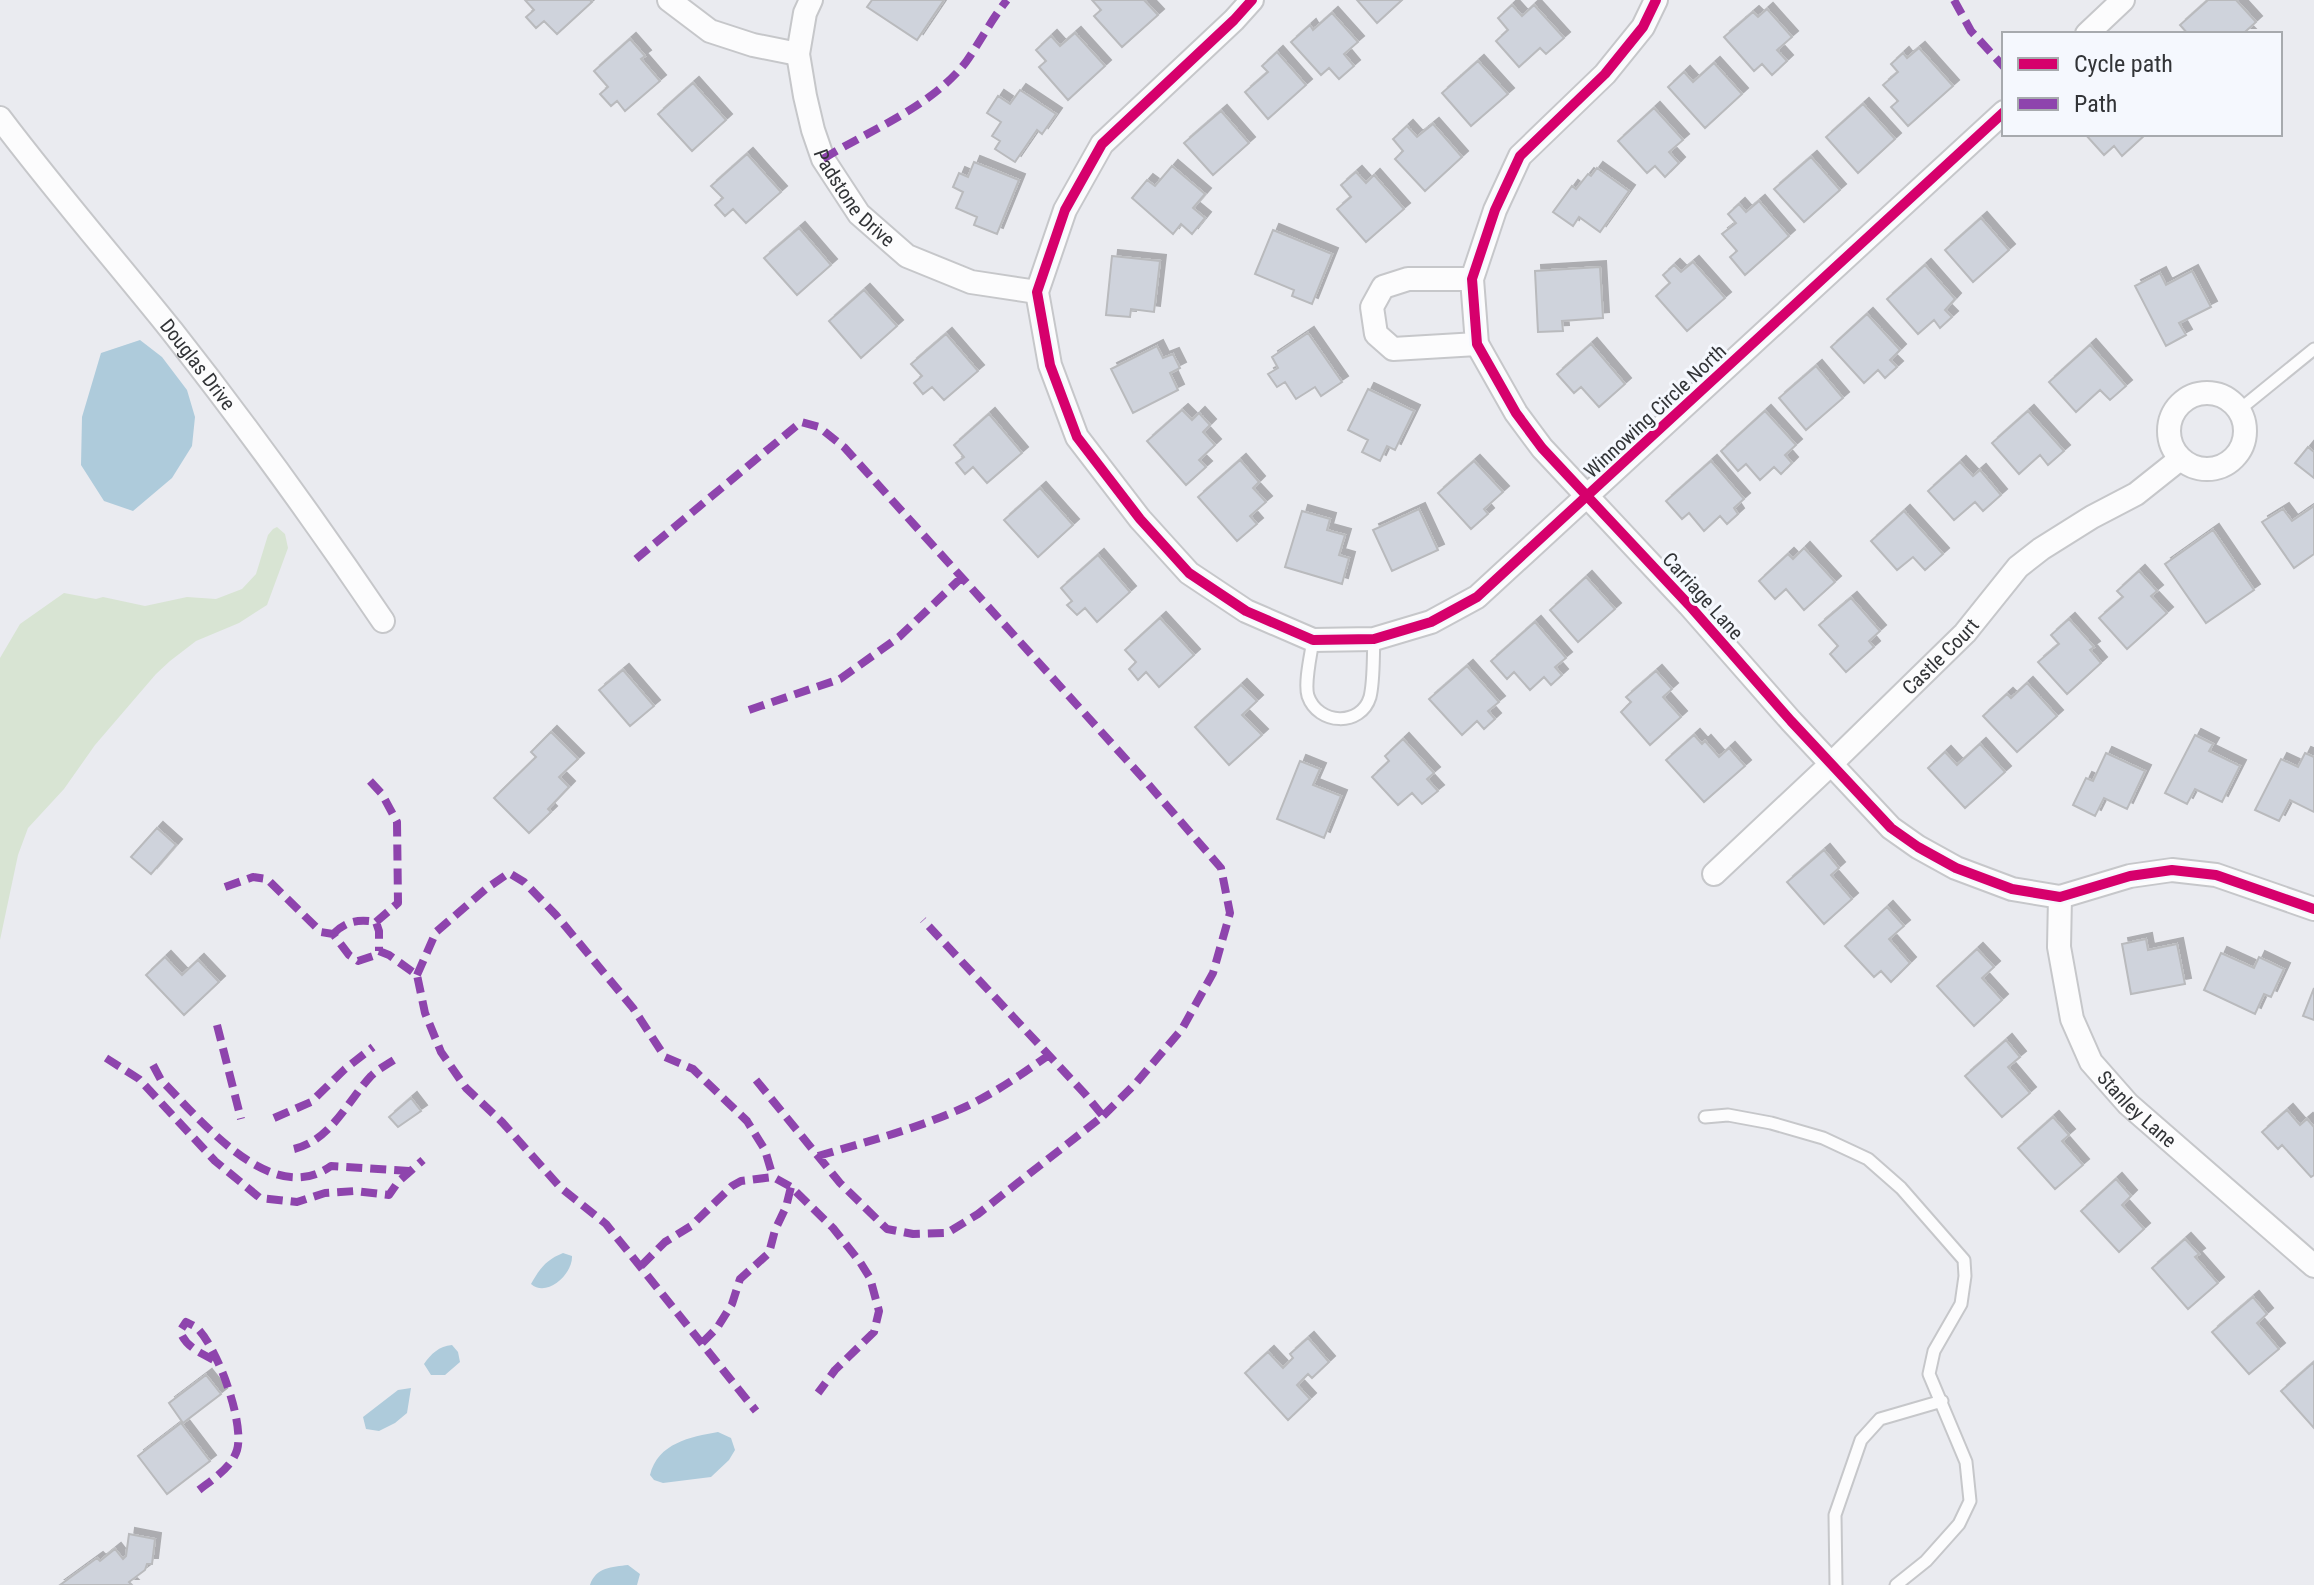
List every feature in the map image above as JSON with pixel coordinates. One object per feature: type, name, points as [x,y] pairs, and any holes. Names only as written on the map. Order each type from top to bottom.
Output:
[{"type":"street","points":[[669,0],[710,31],[753,45],[798,54]]},
{"type":"street","name":"Padstone Drive","points":[[811,0],[805,13],[798,54],[813,130],[823,159],[859,214],[907,256],[971,282],[1037,292]]},
{"type":"street","points":[[1037,292],[1065,210],[1102,144],[1252,0]]},
{"type":"street","name":"Carriage Lane","points":[[1656,0],[1643,27],[1605,74],[1520,156],[1495,210],[1472,279],[1477,344],[1516,413],[1542,448],[1689,605],[1831,764],[1891,828],[1918,847],[1956,868],[2012,889],[2060,897],[2130,876],[2172,870],[2216,875],[2314,909]]},
{"type":"street","points":[[2089,32],[2123,0]]},
{"type":"street","name":"Winnowing Circle North","points":[[1037,292],[1050,365],[1077,437],[1140,519],[1189,573],[1246,611],[1313,640],[1374,639],[1431,622],[1477,597],[2002,114]]},
{"type":"street","name":"Douglas Drive","points":[[0,118],[200,368],[307,509],[383,621]]},
{"type":"street","points":[[1472,279],[1408,279],[1383,287],[1372,307],[1376,334],[1393,349],[1477,344]]},
{"type":"street","points":[[2213,393],[2228,399],[2239,410],[2245,425],[2244,441],[2237,456],[2225,466],[2209,470],[2193,468],[2180,459],[2171,445],[2168,430],[2172,414],[2182,401],[2197,394],[2213,393]]},
{"type":"street","name":"Castle Court","points":[[1714,874],[1965,633],[2018,567],[2079,525],[2136,494],[2180,459]]},
{"type":"street","name":"Stanley Lane","points":[[2060,897],[2059,947],[2072,1019],[2091,1062],[2128,1104],[2314,1266]]},
{"type":"lane","points":[[2239,410],[2314,349]]},
{"type":"lane","points":[[1313,640],[1307,692],[1312,705],[1322,714],[1337,720],[1351,718],[1362,710],[1370,698],[1374,639]]},
{"type":"lane","points":[[1705,1117],[1728,1115],[1771,1123],[1823,1138],[1868,1159],[1901,1188],[1964,1260],[1961,1304],[1934,1351],[1929,1374],[1966,1462],[1970,1501],[1959,1524],[1926,1561],[1896,1585]]},
{"type":"lane","points":[[1836,1585],[1835,1515],[1861,1440],[1880,1419],[1942,1401]]},
{"type":"green space","points":[[277,527],[285,534],[288,548],[267,605],[239,623],[196,641],[156,674],[95,745],[64,789],[28,828],[18,855],[0,940],[0,658],[20,624],[64,593],[145,606],[187,597],[216,599],[242,589],[256,574],[268,535]]},
{"type":"water","points":[[140,340],[162,357],[187,390],[195,417],[192,446],[172,478],[133,511],[104,501],[81,465],[82,417],[101,353]]},
{"type":"water","points":[[563,1253],[572,1256],[571,1263],[558,1282],[544,1288],[531,1284],[544,1265]]},
{"type":"water","points":[[452,1345],[458,1352],[460,1362],[445,1375],[431,1375],[424,1364],[436,1351]]},
{"type":"water","points":[[411,1388],[407,1413],[379,1431],[366,1429],[363,1417],[398,1390]]},
{"type":"water","points":[[718,1432],[731,1438],[735,1450],[711,1477],[663,1483],[650,1475],[660,1455],[676,1443]]},
{"type":"water","points":[[628,1565],[640,1574],[637,1585],[590,1585],[600,1571]]},
{"type":"building","points":[[525,0],[592,2],[557,34],[544,21],[536,28],[526,17],[534,10]]},
{"type":"building","points":[[872,0],[944,0],[917,40],[867,7]]},
{"type":"building","points":[[1092,0],[1144,0],[1158,15],[1122,47],[1094,16],[1101,10]]},
{"type":"building","points":[[1357,0],[1402,0],[1377,23]]},
{"type":"building","points":[[2208,0],[2236,0],[2256,22],[2247,32],[2186,32],[2180,25]]},
{"type":"building","points":[[1512,5],[1522,16],[1534,5],[1564,38],[1546,54],[1540,48],[1519,67],[1496,41],[1508,30],[1498,18]]},
{"type":"building","points":[[1767,9],[1792,37],[1777,50],[1787,61],[1772,75],[1762,64],[1754,71],[1724,37],[1753,12],[1758,17]]},
{"type":"building","points":[[1332,13],[1358,42],[1344,54],[1354,66],[1339,79],[1329,68],[1321,75],[1291,42],[1310,25],[1313,30]]},
{"type":"building","points":[[1075,33],[1105,66],[1068,100],[1039,67],[1046,61],[1036,50],[1051,36],[1060,46]]},
{"type":"building","points":[[630,39],[645,56],[641,59],[660,81],[625,111],[617,101],[611,106],[600,94],[608,87],[594,71]]},
{"type":"building","points":[[1919,48],[1953,86],[1908,126],[1891,107],[1898,101],[1883,85],[1898,72],[1891,64],[1903,53],[1907,58]]},
{"type":"building","points":[[1277,52],[1306,85],[1268,119],[1245,92],[1268,72],[1262,66]]},
{"type":"building","points":[[1478,61],[1508,94],[1471,126],[1442,93]]},
{"type":"building","points":[[1714,63],[1742,94],[1705,128],[1668,87],[1684,72],[1693,82]]},
{"type":"building","points":[[693,83],[726,120],[692,151],[658,114]]},
{"type":"building","points":[[1020,90],[1056,114],[1042,134],[1037,130],[1015,162],[995,149],[1000,141],[992,136],[1001,122],[987,113],[998,96],[1010,104]]},
{"type":"building","points":[[1863,104],[1895,139],[1858,173],[1826,137]]},
{"type":"building","points":[[1654,108],[1683,140],[1669,152],[1679,163],[1665,177],[1655,166],[1647,173],[1618,141]]},
{"type":"building","points":[[1221,111],[1249,143],[1213,175],[1184,143]]},
{"type":"building","points":[[1433,124],[1462,157],[1425,191],[1395,159],[1403,151],[1393,139],[1407,126],[1417,137]]},
{"type":"building","points":[[2087,136],[2144,136],[2122,156],[2114,146],[2104,155]]},
{"type":"building","points":[[747,154],[781,192],[746,223],[733,209],[725,216],[715,205],[723,198],[711,186]]},
{"type":"building","points":[[1811,157],[1840,190],[1804,222],[1774,189]]},
{"type":"building","points":[[974,162],[1019,180],[997,234],[974,225],[977,217],[956,208],[963,192],[953,187],[959,173],[968,177]]},
{"type":"building","points":[[1172,166],[1205,194],[1193,208],[1205,218],[1192,234],[1181,224],[1173,234],[1132,198],[1147,180],[1155,186]]},
{"type":"building","points":[[1597,168],[1629,191],[1600,232],[1579,217],[1573,226],[1553,212],[1572,186],[1576,189]]},
{"type":"building","points":[[1356,172],[1366,183],[1374,175],[1404,209],[1366,242],[1337,209],[1351,197],[1341,185]]},
{"type":"building","points":[[1759,201],[1789,236],[1745,275],[1730,257],[1737,251],[1722,234],[1736,223],[1728,214],[1739,204],[1746,212]]},
{"type":"building","points":[[1981,218],[2009,250],[1973,282],[1945,250]]},
{"type":"building","points":[[799,228],[831,265],[797,295],[764,258]]},
{"type":"building","points":[[1273,230],[1332,254],[1312,304],[1292,296],[1294,290],[1255,274]]},
{"type":"building","points":[[1112,256],[1160,261],[1154,312],[1131,309],[1130,317],[1106,315]]},
{"type":"building","points":[[1693,262],[1725,298],[1687,331],[1656,296],[1670,283],[1663,275],[1674,265],[1681,272]]},
{"type":"building","points":[[1925,265],[1955,299],[1945,310],[1952,317],[1940,328],[1934,320],[1918,334],[1887,299]]},
{"type":"building","points":[[1600,267],[1603,318],[1562,321],[1563,331],[1538,332],[1535,271]]},
{"type":"building","points":[[2192,271],[2211,307],[2179,323],[2186,335],[2166,346],[2135,286],[2160,273],[2166,285]]},
{"type":"building","points":[[864,290],[897,326],[861,358],[829,321]]},
{"type":"building","points":[[1867,314],[1900,350],[1890,360],[1897,367],[1885,378],[1878,370],[1864,383],[1831,347]]},
{"type":"building","points":[[1308,333],[1342,382],[1321,396],[1315,387],[1296,399],[1285,382],[1277,387],[1268,374],[1278,368],[1272,357]]},
{"type":"building","points":[[946,334],[978,371],[944,400],[932,387],[923,394],[914,383],[922,376],[911,364]]},
{"type":"building","points":[[1591,344],[1625,384],[1599,407],[1581,387],[1574,393],[1557,374]]},
{"type":"building","points":[[2090,345],[2126,386],[2110,400],[2100,390],[2076,412],[2049,382]]},
{"type":"building","points":[[1157,346],[1163,358],[1173,354],[1180,368],[1170,373],[1178,390],[1133,413],[1111,369]]},
{"type":"building","points":[[1816,366],[1843,398],[1806,430],[1779,398]]},
{"type":"building","points":[[1368,389],[1414,411],[1395,450],[1387,446],[1380,461],[1362,452],[1368,440],[1348,430]]},
{"type":"building","points":[[1182,410],[1192,420],[1199,413],[1210,425],[1203,432],[1215,445],[1199,460],[1206,467],[1186,485],[1147,441]]},
{"type":"building","points":[[1765,411],[1796,445],[1785,455],[1792,463],[1781,474],[1774,467],[1760,480],[1746,464],[1738,471],[1721,451]]},
{"type":"building","points":[[2028,411],[2064,451],[2048,465],[2040,455],[2019,474],[1992,443]]},
{"type":"building","points":[[989,414],[1022,453],[987,483],[973,467],[965,474],[956,463],[964,457],[954,445]]},
{"type":"building","points":[[2308,447],[2314,452],[2314,478],[2295,463]]},
{"type":"building","points":[[1240,460],[1259,482],[1253,488],[1266,502],[1250,516],[1257,524],[1237,541],[1198,497]]},
{"type":"building","points":[[1474,461],[1503,492],[1484,509],[1488,514],[1471,529],[1438,493]]},
{"type":"building","points":[[1711,461],[1744,499],[1734,508],[1738,514],[1727,524],[1720,516],[1704,531],[1689,513],[1682,519],[1666,501]]},
{"type":"building","points":[[1960,462],[1973,476],[1980,470],[2001,495],[1983,511],[1975,502],[1954,520],[1928,491]]},
{"type":"building","points":[[1040,488],[1073,525],[1038,557],[1004,520]]},
{"type":"building","points":[[2314,506],[2314,554],[2294,568],[2262,522],[2283,509],[2292,521]]},
{"type":"building","points":[[1419,509],[1438,550],[1392,571],[1373,530]]},
{"type":"building","points":[[1302,511],[1330,519],[1327,530],[1345,535],[1339,555],[1349,558],[1342,584],[1285,567]]},
{"type":"building","points":[[1904,511],[1943,554],[1925,570],[1913,557],[1897,570],[1871,541]]},
{"type":"building","points":[[2213,530],[2254,590],[2206,623],[2165,564]]},
{"type":"building","points":[[1804,548],[1835,582],[1804,610],[1786,589],[1775,599],[1759,581],[1788,554],[1793,559]]},
{"type":"building","points":[[1098,555],[1130,592],[1097,622],[1085,608],[1077,615],[1067,605],[1072,601],[1061,588]]},
{"type":"building","points":[[2139,571],[2157,591],[2151,596],[2167,613],[2127,649],[2099,618],[2123,597],[2117,591]]},
{"type":"building","points":[[1586,577],[1615,609],[1578,642],[1550,610]]},
{"type":"building","points":[[1851,598],[1880,631],[1869,641],[1874,647],[1846,672],[1830,654],[1838,646],[1819,625]]},
{"type":"building","points":[[1160,618],[1194,655],[1159,687],[1146,672],[1138,680],[1129,669],[1136,662],[1125,650]]},
{"type":"building","points":[[2069,619],[2094,647],[2090,650],[2101,663],[2067,694],[2038,662],[2059,644],[2051,635]]},
{"type":"building","points":[[1535,622],[1566,658],[1555,667],[1562,675],[1551,685],[1544,677],[1530,690],[1514,672],[1507,679],[1491,661]]},
{"type":"building","points":[[1467,666],[1499,702],[1488,711],[1495,719],[1484,729],[1477,721],[1462,735],[1429,699]]},
{"type":"building","points":[[623,670],[654,706],[630,726],[599,690]]},
{"type":"building","points":[[1656,671],[1672,689],[1663,697],[1681,717],[1650,745],[1621,712],[1631,702],[1626,697]]},
{"type":"building","points":[[2027,683],[2057,716],[2017,752],[1983,716],[2007,694],[2011,698]]},
{"type":"building","points":[[1241,685],[1257,701],[1242,715],[1262,735],[1229,765],[1195,727]]},
{"type":"building","points":[[551,732],[578,759],[559,777],[569,787],[548,809],[551,812],[529,833],[494,798],[536,757],[531,752]]},
{"type":"building","points":[[1694,735],[1702,744],[1705,741],[1719,757],[1729,748],[1745,766],[1704,802],[1666,760]]},
{"type":"building","points":[[2195,735],[2213,744],[2209,751],[2240,766],[2222,802],[2195,789],[2187,804],[2165,793]]},
{"type":"building","points":[[1403,739],[1434,773],[1427,779],[1438,791],[1422,804],[1412,793],[1398,805],[1372,777],[1389,761],[1385,756]]},
{"type":"building","points":[[1980,744],[2005,772],[1965,808],[1928,768],[1945,752],[1957,765]]},
{"type":"building","points":[[2106,753],[2145,771],[2127,809],[2104,798],[2095,816],[2073,805],[2086,778],[2093,781]]},
{"type":"building","points":[[2305,753],[2314,757],[2314,812],[2290,800],[2279,821],[2255,810],[2281,759],[2298,767]]},
{"type":"building","points":[[1300,761],[1320,769],[1313,785],[1341,796],[1324,838],[1277,819]]},
{"type":"building","points":[[157,828],[176,845],[151,874],[131,857]]},
{"type":"building","points":[[1824,850],[1839,868],[1831,875],[1852,899],[1824,924],[1787,882]]},
{"type":"building","points":[[1887,907],[1904,926],[1889,939],[1910,963],[1891,982],[1881,971],[1874,977],[1845,946]]},
{"type":"building","points":[[2146,939],[2148,950],[2177,944],[2185,984],[2131,994],[2122,944]]},
{"type":"building","points":[[1977,949],[1994,967],[1982,978],[2002,1000],[1974,1026],[1937,986]]},
{"type":"building","points":[[2221,953],[2254,968],[2259,957],[2284,969],[2271,997],[2264,994],[2255,1014],[2204,990]]},
{"type":"building","points":[[165,957],[182,975],[198,960],[219,982],[184,1015],[146,975]]},
{"type":"building","points":[[2314,988],[2314,1020],[2303,1016]]},
{"type":"building","points":[[2006,1040],[2020,1057],[2008,1067],[2030,1093],[2002,1117],[1965,1076]]},
{"type":"building","points":[[411,1098],[421,1111],[398,1127],[389,1117]]},
{"type":"building","points":[[2287,1110],[2300,1125],[2307,1119],[2314,1127],[2314,1175],[2311,1177],[2282,1145],[2278,1149],[2262,1132]]},
{"type":"building","points":[[2053,1117],[2069,1135],[2062,1141],[2083,1165],[2055,1189],[2018,1148]]},
{"type":"building","points":[[2116,1179],[2131,1196],[2122,1205],[2144,1229],[2119,1252],[2081,1211]]},
{"type":"building","points":[[2185,1239],[2199,1254],[2195,1257],[2218,1283],[2188,1309],[2152,1268]]},
{"type":"building","points":[[2253,1297],[2267,1314],[2257,1323],[2279,1349],[2249,1374],[2212,1332]]},
{"type":"building","points":[[1308,1338],[1329,1362],[1312,1378],[1308,1374],[1297,1385],[1310,1399],[1288,1420],[1245,1373],[1268,1352],[1283,1368],[1293,1358],[1290,1354]]},
{"type":"building","points":[[2314,1362],[2314,1428],[2281,1391]]},
{"type":"building","points":[[206,1375],[221,1394],[183,1423],[169,1403]]},
{"type":"building","points":[[181,1423],[210,1461],[167,1494],[138,1456]]},
{"type":"building","points":[[129,1534],[155,1539],[152,1564],[147,1564],[145,1570],[129,1582],[132,1585],[60,1585],[115,1549],[123,1559]]},
{"type":"marked path","points":[[823,159],[918,105],[935,92],[966,62],[1007,0]]},
{"type":"marked path","points":[[1954,0],[1971,31],[2002,65]]},
{"type":"marked path","points":[[636,559],[801,422],[819,427],[844,447],[1221,868],[1230,913],[1213,973],[1182,1029],[1103,1116]]},
{"type":"marked path","points":[[749,710],[840,679],[899,637],[961,578]]},
{"type":"marked path","points":[[370,781],[382,794],[397,822],[398,903],[376,922]]},
{"type":"marked path","points":[[417,975],[436,932],[509,873],[524,882],[556,915],[633,1008],[665,1057],[693,1069],[747,1121],[765,1150],[773,1177]]},
{"type":"marked path","points":[[225,887],[253,877],[267,879],[321,932],[333,934],[349,955],[358,961],[379,951],[417,975],[425,1013],[441,1052],[466,1088],[502,1122],[560,1187],[606,1224],[756,1411]]},
{"type":"marked path","points":[[756,1080],[840,1183],[887,1229],[913,1234],[947,1233],[978,1214],[1103,1116],[923,920]]},
{"type":"marked path","points":[[333,934],[353,922],[376,922],[379,951]]},
{"type":"marked path","points":[[217,1025],[241,1119]]},
{"type":"marked path","points":[[274,1118],[311,1102],[373,1047]]},
{"type":"marked path","points":[[818,1156],[947,1115],[998,1089],[1049,1055]]},
{"type":"marked path","points":[[106,1058],[139,1079],[215,1161],[260,1198],[297,1202],[325,1193],[355,1191],[389,1195],[398,1182],[423,1160]]},
{"type":"marked path","points":[[294,1149],[328,1129],[371,1076],[397,1058]]},
{"type":"marked path","points":[[153,1065],[161,1080],[216,1136],[261,1168],[285,1176],[308,1176],[331,1166],[409,1171]]},
{"type":"marked path","points":[[641,1266],[665,1242],[691,1226],[741,1181],[773,1177],[791,1187],[833,1228],[860,1262],[870,1278],[879,1311],[874,1332],[835,1370],[818,1393]]},
{"type":"marked path","points":[[702,1343],[717,1328],[732,1304],[740,1279],[769,1253],[791,1187]]},
{"type":"marked path","points":[[199,1490],[231,1462],[237,1450],[237,1422],[228,1386],[213,1351],[196,1327],[186,1322],[180,1331],[186,1342],[217,1362]]},
{"type":"cycle path","points":[[1252,0],[1102,144],[1065,210],[1037,292],[1050,365],[1077,437],[1140,519],[1189,573],[1246,611],[1313,640],[1374,639],[1431,622],[1477,597],[2002,114]]},
{"type":"cycle path","points":[[1656,0],[1643,27],[1605,74],[1520,156],[1495,210],[1472,279],[1477,344],[1516,413],[1542,448],[1689,605],[1791,721],[1891,828],[1918,847],[1956,868],[2012,889],[2060,897],[2130,876],[2172,870],[2216,875],[2314,909]]}]
